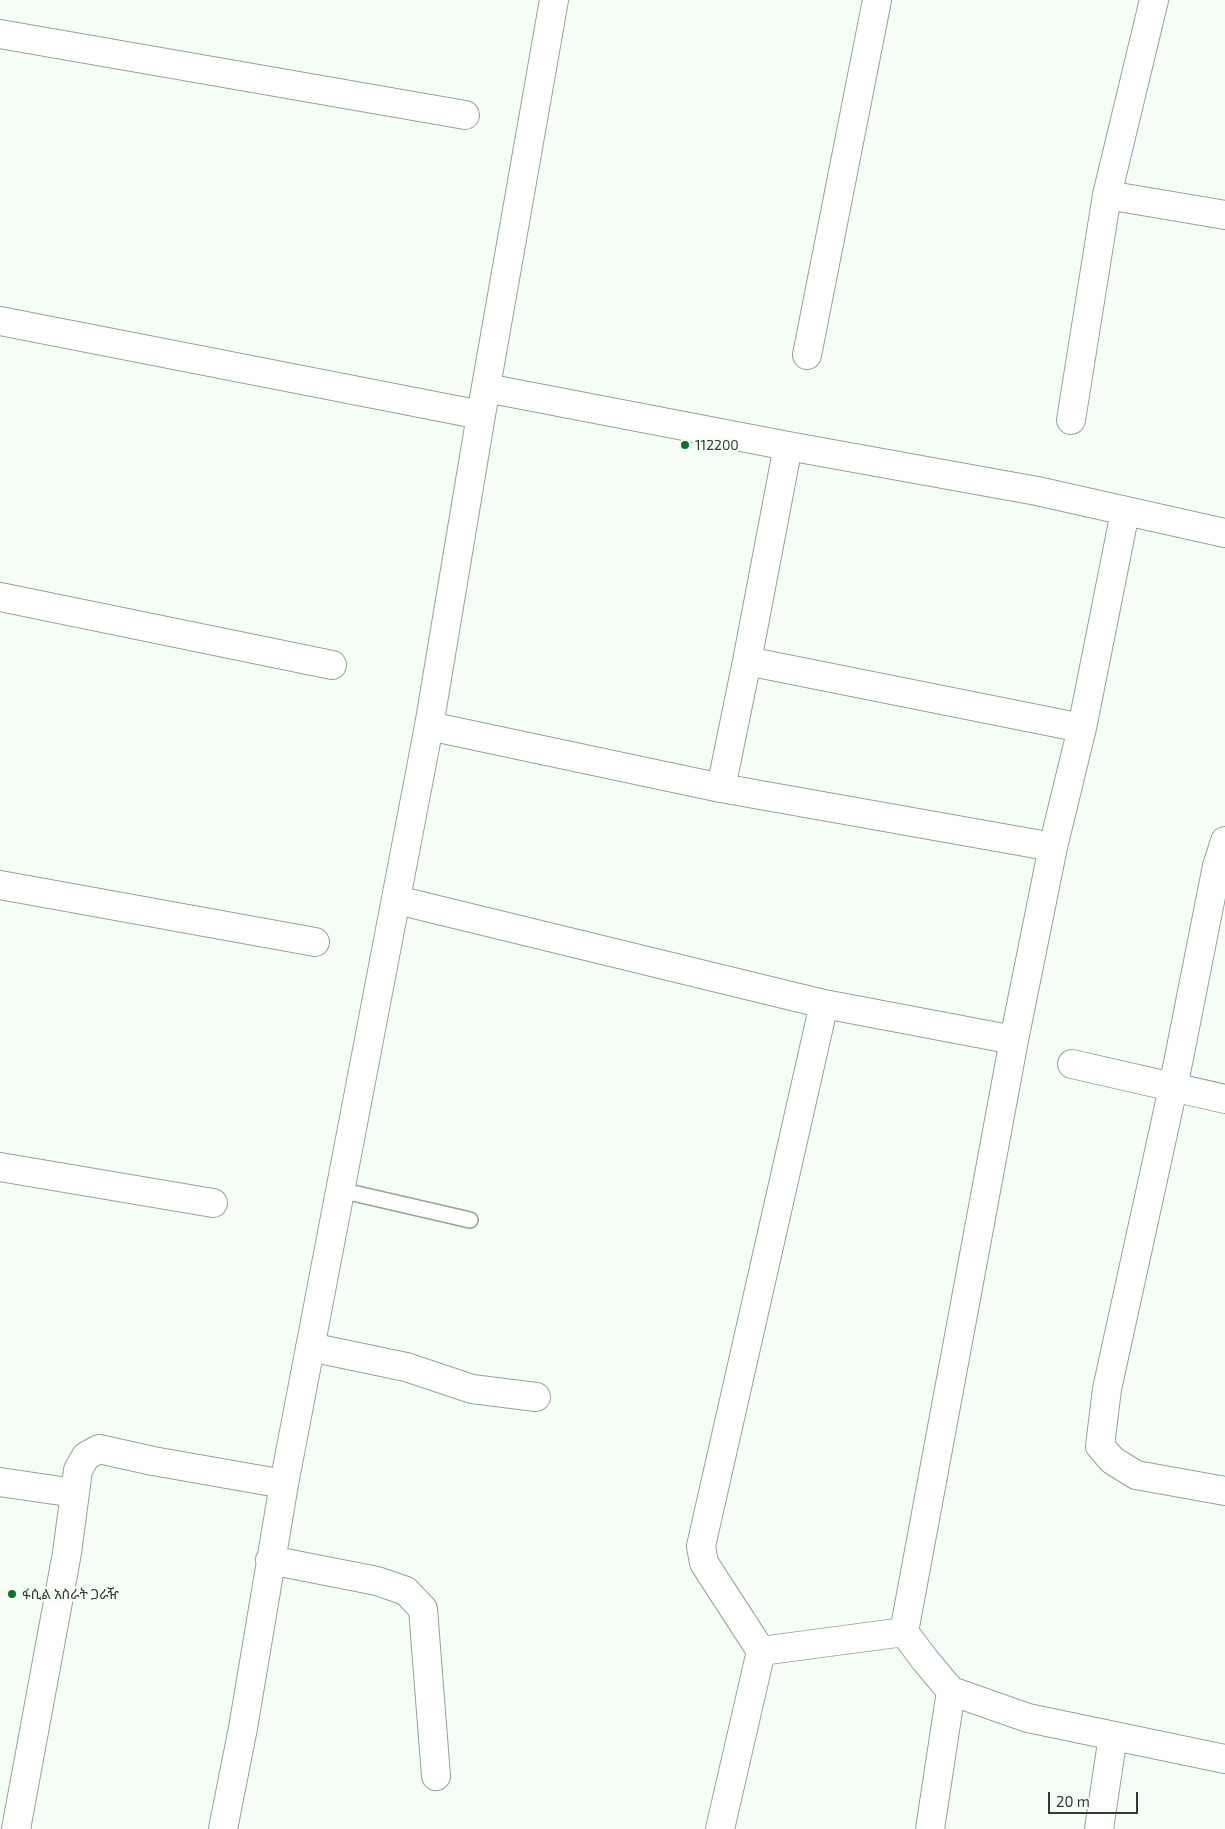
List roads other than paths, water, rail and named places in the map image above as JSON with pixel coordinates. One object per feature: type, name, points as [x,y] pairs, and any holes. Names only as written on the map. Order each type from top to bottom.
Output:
[{"type":"street","points":[[223,1829],[243,1728],[284,1484],[429,726],[481,415],[554,0]]},
{"type":"street","points":[[807,355],[877,0]]},
{"type":"street","points":[[1071,420],[1107,195],[1154,0]]},
{"type":"street","points":[[0,34],[465,115]]},
{"type":"street","points":[[1107,195],[1225,215]]},
{"type":"street","points":[[0,321],[481,415]]},
{"type":"street","points":[[486,388],[788,446],[1037,491],[1225,533]]},
{"type":"street","points":[[721,788],[748,661],[788,446]]},
{"type":"street","points":[[1125,512],[1082,728],[1053,848],[1014,1040],[904,1632],[951,1691],[1028,1718],[1225,1759]]},
{"type":"street","points":[[0,596],[332,665]]},
{"type":"street","points":[[748,661],[1082,728]]},
{"type":"street","points":[[429,726],[721,788],[1053,848]]},
{"type":"street","points":[[1222,858],[1107,1389],[1100,1446],[1112,1460],[1136,1474],[1225,1492]]},
{"type":"street","points":[[0,884],[315,942]]},
{"type":"street","points":[[397,900],[824,1004],[1014,1040]]},
{"type":"street","points":[[720,1829],[761,1651],[704,1563],[701,1546],[824,1004]]},
{"type":"street","points":[[1072,1064],[1225,1099]]},
{"type":"street","points":[[0,1167],[213,1203]]},
{"type":"street","points":[[310,1347],[406,1367],[472,1388],[536,1398]]},
{"type":"street","points":[[16,1829],[67,1553],[78,1470],[86,1456],[99,1449],[153,1461],[284,1484]]},
{"type":"street","points":[[0,1482],[75,1493]]},
{"type":"street","points":[[270,1560],[377,1581],[406,1591],[423,1609],[436,1776]]},
{"type":"street","points":[[761,1651],[904,1632]]},
{"type":"street","points":[[930,1829],[951,1691]]},
{"type":"street","points":[[1100,1829],[1113,1736]]},
{"type":"lane","points":[[340,1190],[470,1220]]},
{"type":"place","name":"112200","points":[[685,445]]},
{"type":"place","name":"ፋሲል አስራት ጋራዥ","points":[[12,1594]]}]
